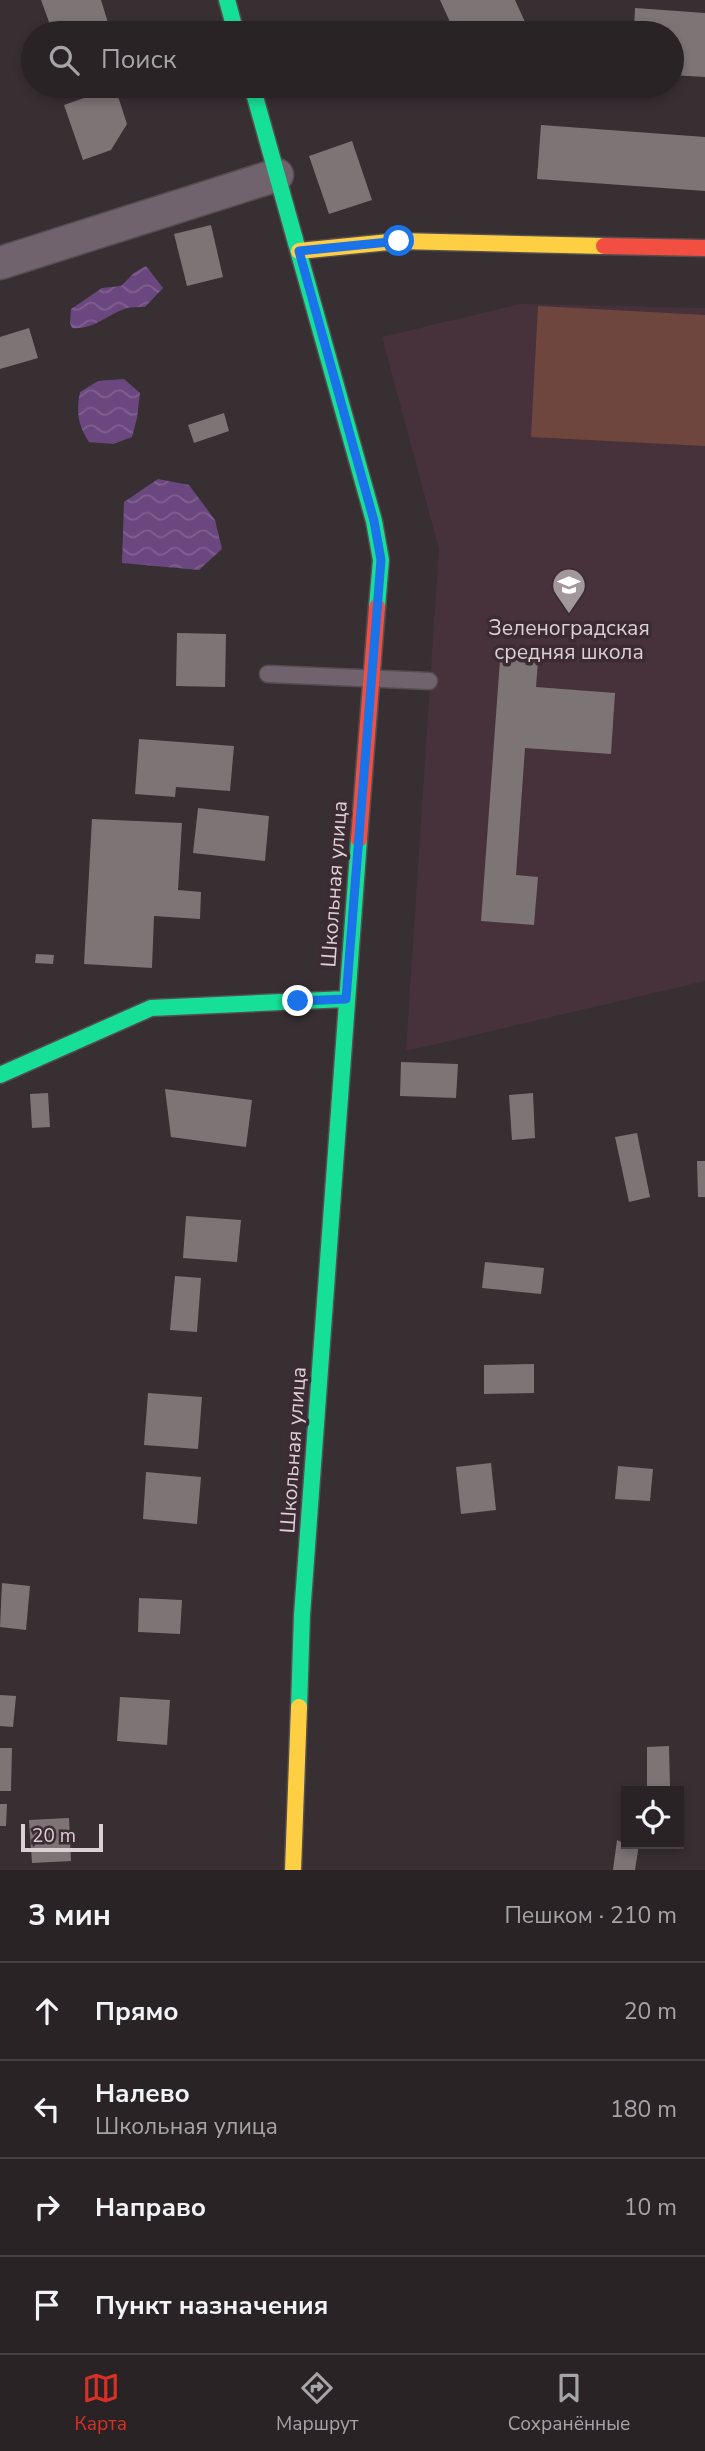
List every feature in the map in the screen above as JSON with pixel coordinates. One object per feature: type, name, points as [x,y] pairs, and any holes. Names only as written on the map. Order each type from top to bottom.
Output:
[{"type":"street","points":[[227,0],[233,21]]},
{"type":"street","name":"Школьная улица","points":[[255,98],[374,521],[381,560],[346,999],[302,1615],[293,1870]]},
{"type":"street","points":[[0,263],[277,175]]},
{"type":"street","points":[[299,251],[399,241],[705,248]]},
{"type":"street","points":[[0,1075],[151,1008],[346,999]]},
{"type":"lane","points":[[268,674],[429,681]]},
{"type":"shaded area","name":"Зеленоградская средняя школа","points":[[521,304],[705,308],[705,981],[406,1051],[439,549],[382,337]]},
{"type":"shaded area","points":[[538,306],[705,315],[705,446],[531,437]]},
{"type":"water","points":[[146,266],[163,288],[145,307],[127,308],[87,327],[72,328],[71,309],[102,288],[121,286]]},
{"type":"water","points":[[124,379],[140,393],[132,437],[113,444],[89,442],[79,418],[80,392],[98,381]]},
{"type":"water","points":[[158,479],[189,485],[215,520],[222,549],[199,570],[122,563],[124,502]]},
{"type":"building","points":[[41,0],[101,0],[107,21],[49,21]]},
{"type":"building","points":[[440,0],[515,0],[525,21],[450,21]]},
{"type":"building","points":[[635,8],[705,13],[705,77],[684,76],[684,21],[634,21]]},
{"type":"building","points":[[84,98],[119,98],[127,124],[111,150],[83,160],[64,105]]},
{"type":"building","points":[[541,125],[705,137],[705,191],[537,179]]},
{"type":"building","points":[[352,141],[372,200],[329,214],[309,156]]},
{"type":"building","points":[[211,225],[223,277],[187,286],[174,234]]},
{"type":"building","points":[[29,328],[38,358],[0,369],[0,337]]},
{"type":"building","points":[[224,413],[229,431],[194,443],[188,425]]},
{"type":"building","points":[[177,633],[226,634],[225,687],[176,686]]},
{"type":"building","points":[[501,646],[539,648],[536,687],[615,693],[611,754],[525,748],[516,875],[538,877],[534,925],[481,921]]},
{"type":"building","points":[[139,739],[234,746],[230,791],[176,787],[175,797],[135,794]]},
{"type":"building","points":[[198,808],[269,816],[265,861],[193,853]]},
{"type":"building","points":[[92,819],[182,823],[178,890],[201,892],[200,919],[154,916],[152,968],[84,964]]},
{"type":"building","points":[[36,954],[54,955],[53,964],[35,963]]},
{"type":"building","points":[[401,1062],[458,1064],[456,1098],[400,1096]]},
{"type":"building","points":[[165,1089],[252,1100],[246,1147],[171,1137]]},
{"type":"building","points":[[48,1093],[50,1127],[32,1128],[30,1094]]},
{"type":"building","points":[[533,1093],[535,1138],[512,1140],[509,1095]]},
{"type":"building","points":[[637,1133],[650,1197],[629,1202],[615,1137]]},
{"type":"building","points":[[697,1161],[705,1161],[705,1197],[698,1197]]},
{"type":"building","points":[[186,1216],[241,1220],[237,1262],[183,1258]]},
{"type":"building","points":[[485,1262],[544,1268],[541,1294],[482,1288]]},
{"type":"building","points":[[175,1276],[201,1278],[197,1332],[170,1330]]},
{"type":"building","points":[[534,1364],[534,1393],[484,1394],[484,1365]]},
{"type":"building","points":[[148,1393],[202,1397],[198,1449],[144,1445]]},
{"type":"building","points":[[491,1463],[496,1510],[461,1514],[456,1467]]},
{"type":"building","points":[[618,1466],[653,1469],[650,1501],[615,1499]]},
{"type":"building","points":[[146,1472],[201,1477],[197,1524],[143,1519]]},
{"type":"building","points":[[2,1583],[30,1586],[26,1630],[0,1627]]},
{"type":"building","points":[[139,1598],[182,1600],[180,1634],[138,1632]]},
{"type":"building","points":[[0,1695],[16,1696],[13,1727],[0,1726]]},
{"type":"building","points":[[120,1697],[170,1700],[167,1745],[117,1741]]},
{"type":"building","points":[[669,1746],[670,1786],[647,1786],[647,1747]]},
{"type":"building","points":[[0,1748],[12,1748],[11,1791],[0,1791]]},
{"type":"building","points":[[0,1804],[7,1804],[6,1826],[0,1826]]},
{"type":"building","points":[[69,1818],[71,1861],[32,1863],[29,1820]]},
{"type":"building","points":[[617,1840],[621,1842],[621,1849],[638,1849],[635,1870],[613,1870]]},
{"type":"traffic: fast","points":[[227,0],[233,21]]},
{"type":"traffic: fast","points":[[255,98],[374,521],[381,560],[377,607]]},
{"type":"traffic: fast","points":[[299,1707],[302,1615],[359,839]]},
{"type":"traffic: fast","points":[[0,1075],[151,1008],[346,999]]},
{"type":"traffic: slow","points":[[299,251],[399,241],[604,246]]},
{"type":"traffic: slow","points":[[293,1870],[299,1707]]},
{"type":"traffic: jam","points":[[604,246],[705,248]]},
{"type":"traffic: jam","points":[[359,839],[377,607]]},
{"type":"place","name":"Зеленоградская средняя школа","points":[[569,615]]},
{"type":"route","points":[[298,1001],[346,999],[381,560],[374,521],[299,251],[399,241]]}]
